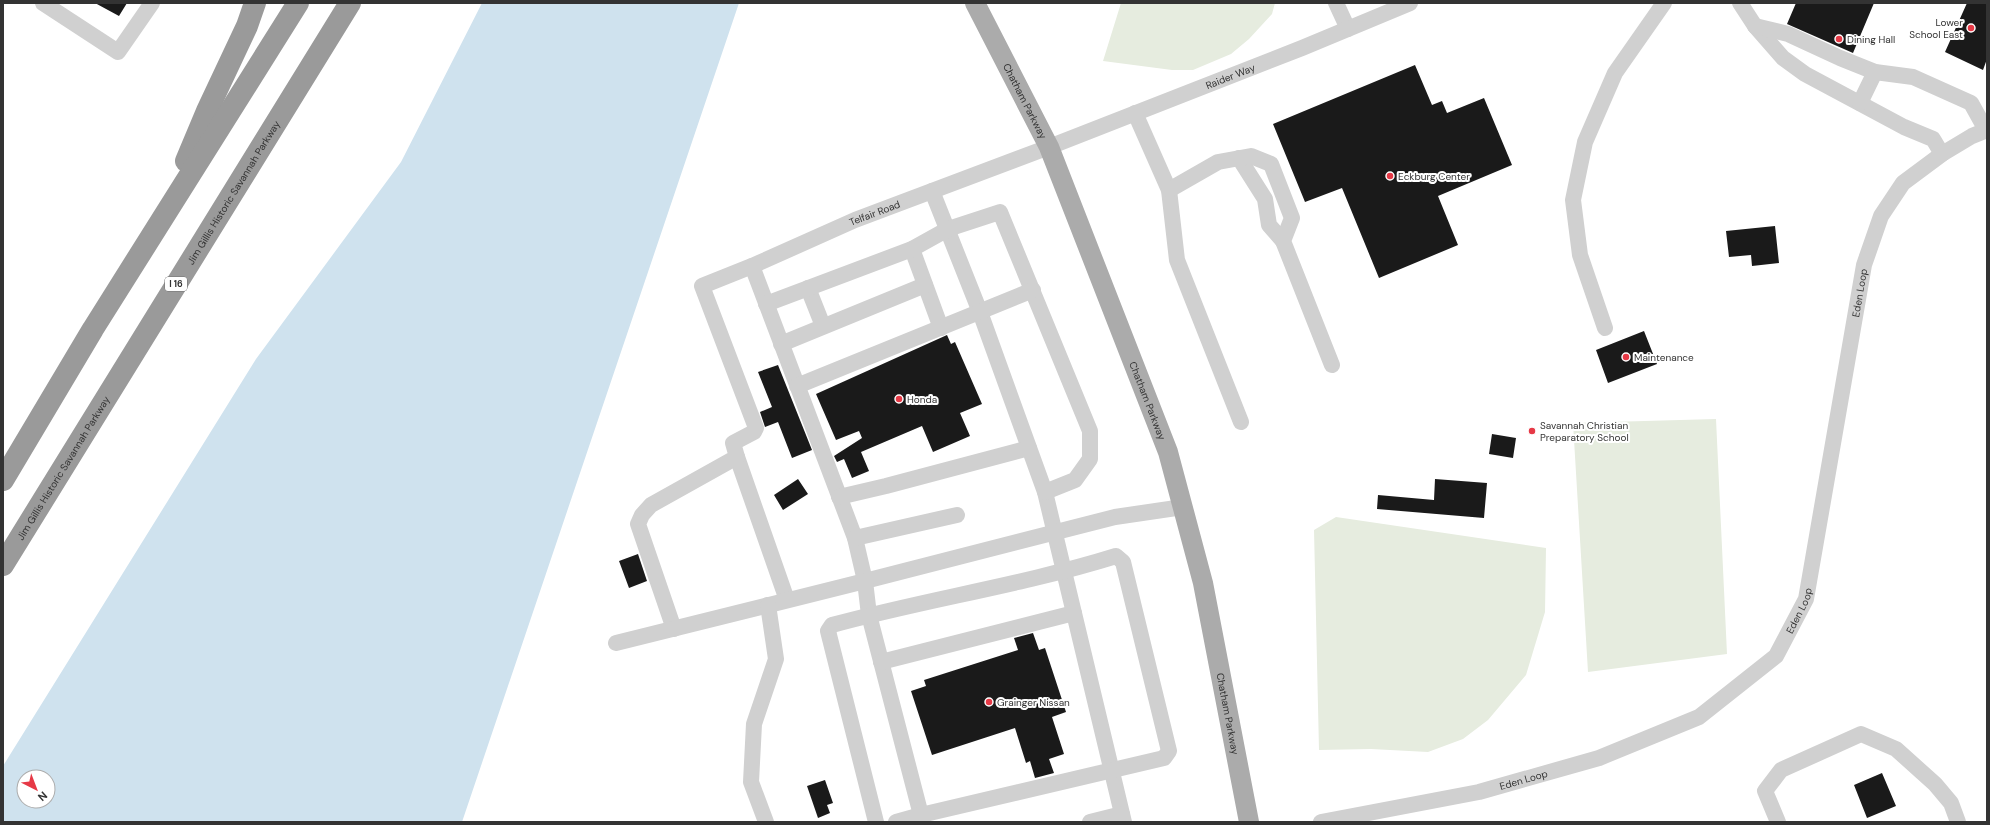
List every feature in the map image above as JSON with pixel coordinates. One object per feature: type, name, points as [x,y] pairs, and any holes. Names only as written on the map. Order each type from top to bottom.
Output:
[{"type":"highway","points":[[134,266],[193,147],[207,111],[247,26],[255,3]]},
{"type":"highway","points":[[3,480],[94,329],[298,3]]},
{"type":"highway","name":"Jim Gillis Historic Savannah Parkway","points":[[3,565],[350,3]]},
{"type":"main road","name":"Chatham Parkway","points":[[975,3],[1049,147],[1168,452],[1202,583],[1249,822]]},
{"type":"street","points":[[43,3],[118,52],[152,3]]},
{"type":"street","points":[[1336,3],[1348,29]]},
{"type":"street","name":"Raider Way","points":[[1049,147],[1410,3]]},
{"type":"street","points":[[1605,328],[1580,255],[1573,200],[1585,142],[1615,73],[1664,3]]},
{"type":"street","points":[[1740,3],[1755,26],[1784,58],[1805,74],[1904,127],[1933,139],[1942,154]]},
{"type":"street","points":[[1755,26],[1788,34],[1875,72],[1914,77],[1971,103],[1987,130]]},
{"type":"street","points":[[1860,103],[1875,72]]},
{"type":"street","points":[[1135,113],[1169,190],[1177,260],[1241,422]]},
{"type":"street","name":"Eden Loop","points":[[1321,822],[1479,792],[1599,758],[1699,717],[1776,656],[1806,599],[1864,265],[1881,216],[1903,183],[1942,154],[1972,136],[1987,130]]},
{"type":"street","name":"Telfair Road","points":[[737,457],[733,442],[754,432],[756,428],[702,286],[752,266],[855,220],[1049,147]]},
{"type":"street","points":[[1169,190],[1218,162],[1251,156],[1271,164],[1292,218],[1283,241]]},
{"type":"street","points":[[1239,158],[1265,199],[1269,225],[1283,241],[1332,365]]},
{"type":"street","points":[[932,191],[980,312],[1045,492],[1123,818],[1090,822]]},
{"type":"street","points":[[766,304],[912,249],[948,230],[1000,212],[1090,431],[1090,459],[1075,480],[1045,492]]},
{"type":"street","points":[[912,249],[941,328]]},
{"type":"street","points":[[752,266],[855,538],[865,581],[869,615],[921,814]]},
{"type":"street","points":[[781,344],[925,285]]},
{"type":"street","points":[[808,288],[823,326]]},
{"type":"street","points":[[797,386],[1033,290]]},
{"type":"street","points":[[839,496],[886,486],[1029,448]]},
{"type":"street","points":[[674,629],[638,524],[642,515],[650,505],[737,457],[787,600]]},
{"type":"street","points":[[616,643],[1115,517],[1182,507]]},
{"type":"street","points":[[855,538],[958,515]]},
{"type":"street","points":[[876,822],[828,631],[832,625],[869,615],[1064,572],[1116,556],[1123,562],[1169,751],[1164,758],[921,814],[896,822]]},
{"type":"street","points":[[766,822],[751,782],[754,724],[776,659],[768,605]]},
{"type":"street","points":[[881,662],[1074,613]]},
{"type":"street","points":[[1778,822],[1765,791],[1781,770],[1862,734],[1896,749],[1935,784],[1951,803],[1958,822]]},
{"type":"shaded area","points":[[1121,3],[1275,3],[1272,14],[1249,39],[1231,54],[1193,70],[1172,70],[1103,61]]},
{"type":"shaded area","points":[[1716,419],[1727,654],[1588,672],[1573,423]]},
{"type":"shaded area","points":[[1336,517],[1546,548],[1545,612],[1526,675],[1488,720],[1463,739],[1428,752],[1371,749],[1319,750],[1314,530]]},
{"type":"water","points":[[482,3],[739,3],[462,822],[3,822],[3,766],[256,359],[401,162]]},
{"type":"building","points":[[95,3],[127,3],[119,16]]},
{"type":"building","name":"Dining Hall","points":[[1796,3],[1874,3],[1853,53],[1787,24]]},
{"type":"building","name":"Lower School East","points":[[1967,3],[1987,3],[1987,59],[1983,70],[1945,52]]},
{"type":"building","name":"Eckburg Center","points":[[1415,65],[1432,105],[1442,101],[1447,113],[1484,98],[1512,165],[1438,196],[1458,245],[1379,278],[1342,188],[1305,202],[1273,124]]},
{"type":"building","points":[[1775,226],[1779,263],[1752,266],[1751,255],[1729,257],[1726,231]]},
{"type":"building","name":"Maintenance","points":[[1644,331],[1657,364],[1608,383],[1596,350]]},
{"type":"building","name":"Honda","points":[[947,335],[951,344],[955,342],[982,404],[960,413],[970,436],[933,452],[922,426],[861,452],[869,471],[852,478],[844,459],[837,462],[834,456],[862,438],[859,431],[836,440],[816,394]]},
{"type":"building","points":[[778,365],[812,450],[792,458],[778,422],[765,427],[760,412],[772,407],[758,372]]},
{"type":"building","points":[[1492,434],[1516,438],[1513,458],[1489,454]]},
{"type":"building","points":[[798,479],[808,494],[783,510],[774,495]]},
{"type":"building","points":[[1435,479],[1487,483],[1484,518],[1377,509],[1378,495],[1434,500]]},
{"type":"building","points":[[638,554],[647,581],[629,588],[619,561]]},
{"type":"building","name":"Grainger Nissan","points":[[1033,633],[1039,650],[1045,648],[1066,712],[1052,717],[1064,754],[1049,759],[1054,773],[1035,778],[1030,761],[1026,763],[1015,728],[932,755],[911,691],[926,686],[924,680],[1018,650],[1014,638]]},
{"type":"building","points":[[1882,773],[1896,806],[1867,818],[1854,785]]},
{"type":"building","points":[[825,780],[833,803],[827,805],[830,813],[818,818],[807,786]]},
{"type":"place","name":"Lower School East","points":[[1971,28]]},
{"type":"place","name":"Dining Hall","points":[[1839,39]]},
{"type":"place","name":"Eckburg Center","points":[[1390,176]]},
{"type":"place","name":"Maintenance","points":[[1626,357]]},
{"type":"place","name":"Honda","points":[[899,399]]},
{"type":"place","name":"Savannah Christian Preparatory School","points":[[1532,431]]},
{"type":"place","name":"Grainger Nissan","points":[[989,702]]}]
